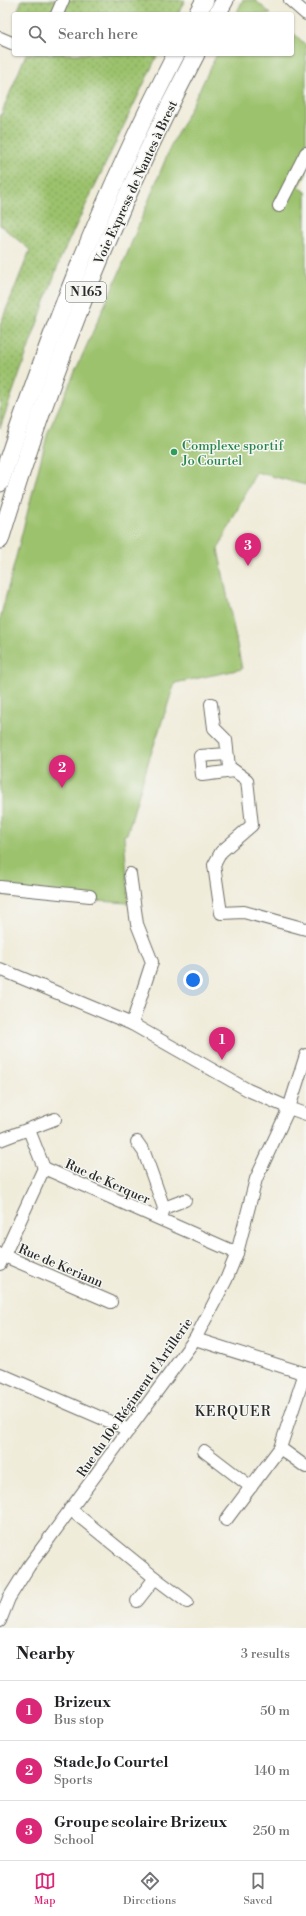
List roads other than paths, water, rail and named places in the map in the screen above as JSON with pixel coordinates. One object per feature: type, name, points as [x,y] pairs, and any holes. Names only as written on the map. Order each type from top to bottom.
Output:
[{"type":"highway","points":[[198,12],[205,0]]},
{"type":"highway","points":[[218,12],[225,0]]},
{"type":"highway","name":"Voie Express de Nantes à Brest","points":[[0,483],[38,372],[75,273],[127,154],[175,56]]},
{"type":"highway","name":"Voie Express de Nantes à Brest","points":[[0,540],[44,404],[82,300],[134,178],[195,56]]},
{"type":"street","points":[[58,12],[63,0]]},
{"type":"street","points":[[290,0],[306,14]]},
{"type":"street","points":[[0,38],[12,43]]},
{"type":"street","points":[[279,206],[306,153]]},
{"type":"street","points":[[211,704],[214,728],[226,740],[229,767],[246,780],[252,825],[221,852],[214,865],[221,912],[244,912],[306,929]]},
{"type":"street","points":[[227,754],[200,756],[202,775],[234,771]]},
{"type":"street","points":[[130,874],[137,924],[152,962],[132,1024]]},
{"type":"street","points":[[0,887],[90,896]]},
{"type":"street","points":[[0,969],[132,1024],[248,1090],[306,1114]]},
{"type":"street","name":"Rue du 10e Régiment d'Artillerie","points":[[0,1621],[9,1598],[29,1566],[195,1340],[226,1280],[237,1252],[256,1180],[289,1108],[306,1055]]},
{"type":"street","points":[[0,1140],[56,1119]]},
{"type":"street","name":"Rue de Kerquer","points":[[1,1258],[44,1168],[29,1130]]},
{"type":"street","name":"Rue de Kerquer","points":[[137,1142],[144,1152],[163,1214]]},
{"type":"street","name":"Rue de Kerquer","points":[[44,1168],[163,1214],[237,1252]]},
{"type":"street","points":[[163,1214],[185,1200]]},
{"type":"street","name":"Rue de Keriann","points":[[1,1258],[111,1302]]},
{"type":"street","points":[[195,1340],[305,1374],[280,1448],[226,1520]]},
{"type":"street","points":[[0,1374],[129,1430]]},
{"type":"street","points":[[280,1448],[306,1467]]},
{"type":"street","points":[[204,1451],[251,1487]]},
{"type":"street","points":[[70,1509],[187,1602]]},
{"type":"street","points":[[137,1601],[155,1578]]},
{"type":"place","name":"Complexe sportif Jo Courtel","points":[[174,452]]},
{"type":"place","name":"Groupe scolaire Brizeux","points":[[248,566]]},
{"type":"place","name":"Stade Jo Courtel","points":[[62,788]]},
{"type":"place","name":"Brizeux","points":[[222,1060]]},
{"type":"district","name":"KERQUER","points":[[233,1411]]}]
